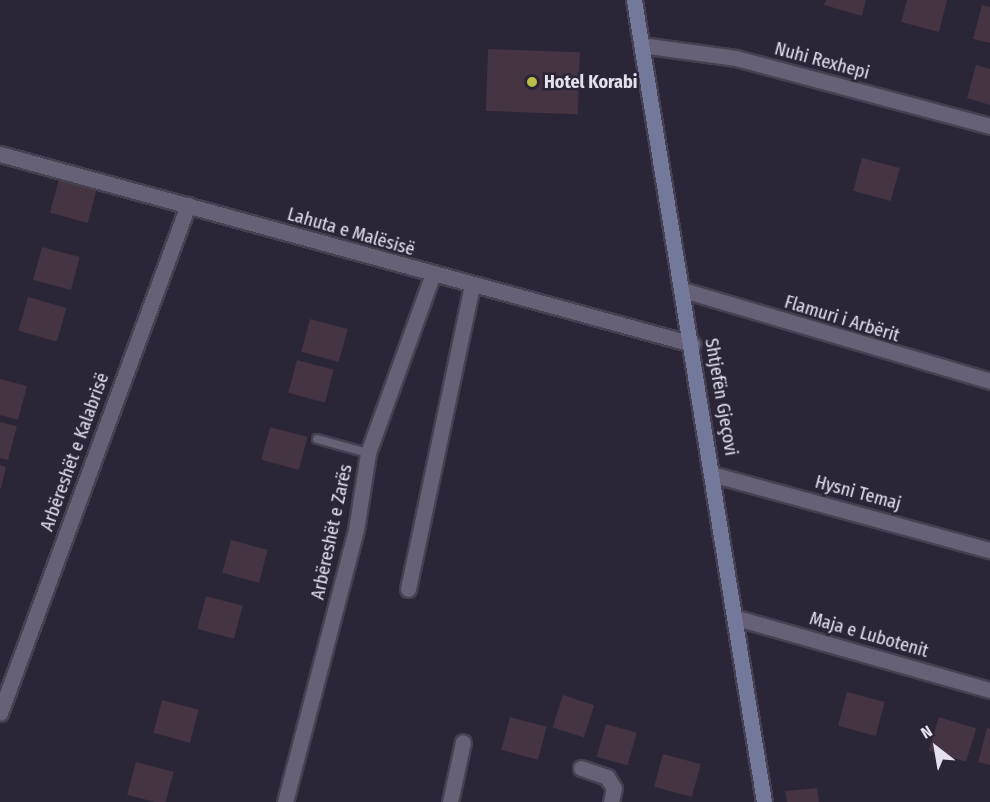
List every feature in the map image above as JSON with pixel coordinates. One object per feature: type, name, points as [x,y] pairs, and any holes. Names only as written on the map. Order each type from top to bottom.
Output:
[{"type":"street","name":"Shtjefën Gjeçovi","points":[[634,0],[715,475],[764,802]]},
{"type":"street","name":"Nuhi Rexhepi","points":[[642,45],[736,58],[990,126]]},
{"type":"street","name":"Lahuta e Malësisë","points":[[0,154],[188,205],[432,276],[692,344]]},
{"type":"street","name":"Arbëreshët e Kalabrisë","points":[[0,713],[188,205]]},
{"type":"street","name":"Arbëreshët e Zarës","points":[[285,802],[356,530],[368,453],[432,276]]},
{"type":"street","points":[[408,589],[472,286]]},
{"type":"street","name":"Flamuri i Arbërit","points":[[683,290],[990,381]]},
{"type":"street","name":"Hysni Temaj","points":[[715,475],[990,550]]},
{"type":"street","name":"Maja e Lubotenit","points":[[737,618],[990,690]]},
{"type":"street","points":[[450,802],[463,742]]},
{"type":"street","points":[[581,768],[607,777],[614,788],[611,802]]},
{"type":"lane","points":[[317,439],[368,453]]},
{"type":"building","points":[[826,0],[866,0],[862,16],[824,5]]},
{"type":"building","points":[[907,0],[947,0],[939,32],[901,22]]},
{"type":"building","points":[[982,5],[990,7],[990,43],[973,39]]},
{"type":"building","name":"Hotel Korabi","points":[[488,49],[580,52],[578,114],[486,111]]},
{"type":"building","points":[[976,65],[990,69],[990,105],[967,98]]},
{"type":"building","points":[[862,158],[900,168],[891,201],[853,191]]},
{"type":"building","points":[[59,179],[97,189],[88,223],[50,213]]},
{"type":"building","points":[[42,247],[80,257],[71,290],[33,280]]},
{"type":"building","points":[[28,297],[66,308],[57,342],[18,331]]},
{"type":"building","points":[[310,319],[348,329],[339,362],[301,352]]},
{"type":"building","points":[[297,360],[334,370],[325,403],[288,393]]},
{"type":"building","points":[[0,379],[27,386],[18,420],[0,415]]},
{"type":"building","points":[[0,422],[17,426],[8,460],[0,458]]},
{"type":"building","points":[[270,427],[308,437],[299,470],[261,460]]},
{"type":"building","points":[[0,465],[6,467],[1,488],[0,488]]},
{"type":"building","points":[[231,540],[268,550],[259,583],[222,573]]},
{"type":"building","points":[[206,596],[243,606],[234,639],[197,629]]},
{"type":"building","points":[[847,692],[885,702],[876,736],[838,726]]},
{"type":"building","points":[[563,695],[594,705],[584,738],[552,727]]},
{"type":"building","points":[[162,700],[199,710],[190,743],[153,733]]},
{"type":"building","points":[[510,717],[547,727],[538,760],[501,750]]},
{"type":"building","points":[[939,717],[976,728],[966,762],[929,750]]},
{"type":"building","points":[[606,724],[637,733],[627,766],[597,757]]},
{"type":"building","points":[[987,728],[990,729],[990,765],[978,762]]},
{"type":"building","points":[[663,754],[701,764],[692,797],[654,787]]},
{"type":"building","points":[[136,762],[174,772],[166,802],[154,802],[127,795]]},
{"type":"building","points":[[817,788],[819,802],[787,802],[785,791]]},
{"type":"place","name":"Hotel Korabi","points":[[532,82]]}]
